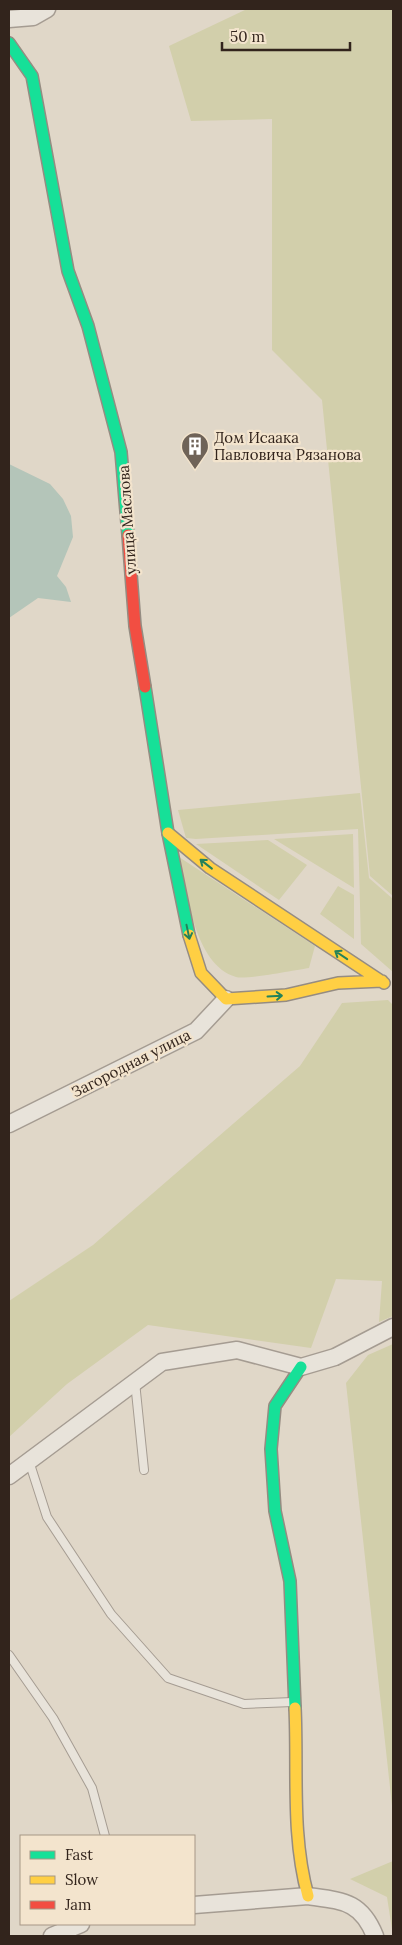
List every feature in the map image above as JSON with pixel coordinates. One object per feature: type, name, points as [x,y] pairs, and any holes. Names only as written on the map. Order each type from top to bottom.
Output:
[{"type":"street","points":[[9,19],[33,17],[47,9]]},
{"type":"street","name":"улица Маслова","points":[[9,43],[32,76],[68,271],[88,326],[121,452],[135,626],[168,833],[190,940],[201,973],[226,999]]},
{"type":"street","points":[[168,833],[210,868],[393,989]]},
{"type":"street","points":[[226,999],[286,995],[338,983],[382,981]]},
{"type":"street","name":"Загородная улица","points":[[9,1124],[196,1031],[226,999]]},
{"type":"street","points":[[9,1476],[162,1362],[237,1350],[302,1367],[335,1357],[393,1327]]},
{"type":"street","points":[[302,1367],[275,1406],[271,1449],[275,1511],[290,1580],[295,1702],[297,1827],[302,1874],[308,1896]]},
{"type":"street","points":[[195,1905],[308,1896],[352,1905],[368,1919],[375,1936]]},
{"type":"street","points":[[52,1936],[79,1925]]},
{"type":"lane","points":[[135,1382],[144,1470]]},
{"type":"lane","points":[[29,1461],[47,1517],[111,1614],[168,1678],[244,1704],[295,1702]]},
{"type":"lane","points":[[9,1655],[53,1718],[92,1788],[105,1835]]},
{"type":"shaded area","points":[[247,9],[393,9],[393,896],[370,876],[322,400],[272,350],[272,119],[191,121],[169,46]]},
{"type":"shaded area","points":[[9,464],[50,484],[63,499],[71,516],[73,537],[57,576],[66,587],[71,602],[38,598],[9,618]]},
{"type":"shaded area","points":[[360,793],[369,878],[393,899],[393,972],[361,944],[358,829],[196,839],[186,838],[178,810]]},
{"type":"shaded area","points":[[353,834],[354,888],[274,839]]},
{"type":"shaded area","points":[[268,840],[307,865],[279,900],[196,844]]},
{"type":"shaded area","points":[[179,857],[315,946],[309,968],[241,978],[222,970],[211,958],[195,926]]},
{"type":"shaded area","points":[[338,886],[354,895],[354,939],[320,914]]},
{"type":"shaded area","points":[[388,1000],[393,1005],[393,1316],[379,1322],[382,1281],[336,1279],[311,1348],[148,1325],[67,1384],[9,1437],[9,1301],[93,1245],[300,1066],[342,1003]]},
{"type":"shaded area","points":[[393,1344],[393,1815],[346,1383],[368,1355]]},
{"type":"shaded area","points":[[393,1861],[393,1936],[387,1897],[350,1879]]},
{"type":"traffic: fast","points":[[9,43],[32,76],[68,271],[88,326],[121,452],[128,535]]},
{"type":"traffic: fast","points":[[145,687],[168,833],[189,935]]},
{"type":"traffic: fast","points":[[295,1708],[290,1581],[275,1511],[271,1449],[275,1406],[301,1367]]},
{"type":"traffic: slow","points":[[168,833],[210,868],[384,983]]},
{"type":"traffic: slow","points":[[189,935],[201,973],[226,999],[286,995],[338,983],[382,981]]},
{"type":"traffic: slow","points":[[295,1708],[297,1826],[299,1850],[308,1896]]},
{"type":"traffic: jam","points":[[128,535],[135,626],[145,687]]},
{"type":"place","name":"Дом Исаака Павловича Рязанова","points":[[195,470]]}]
